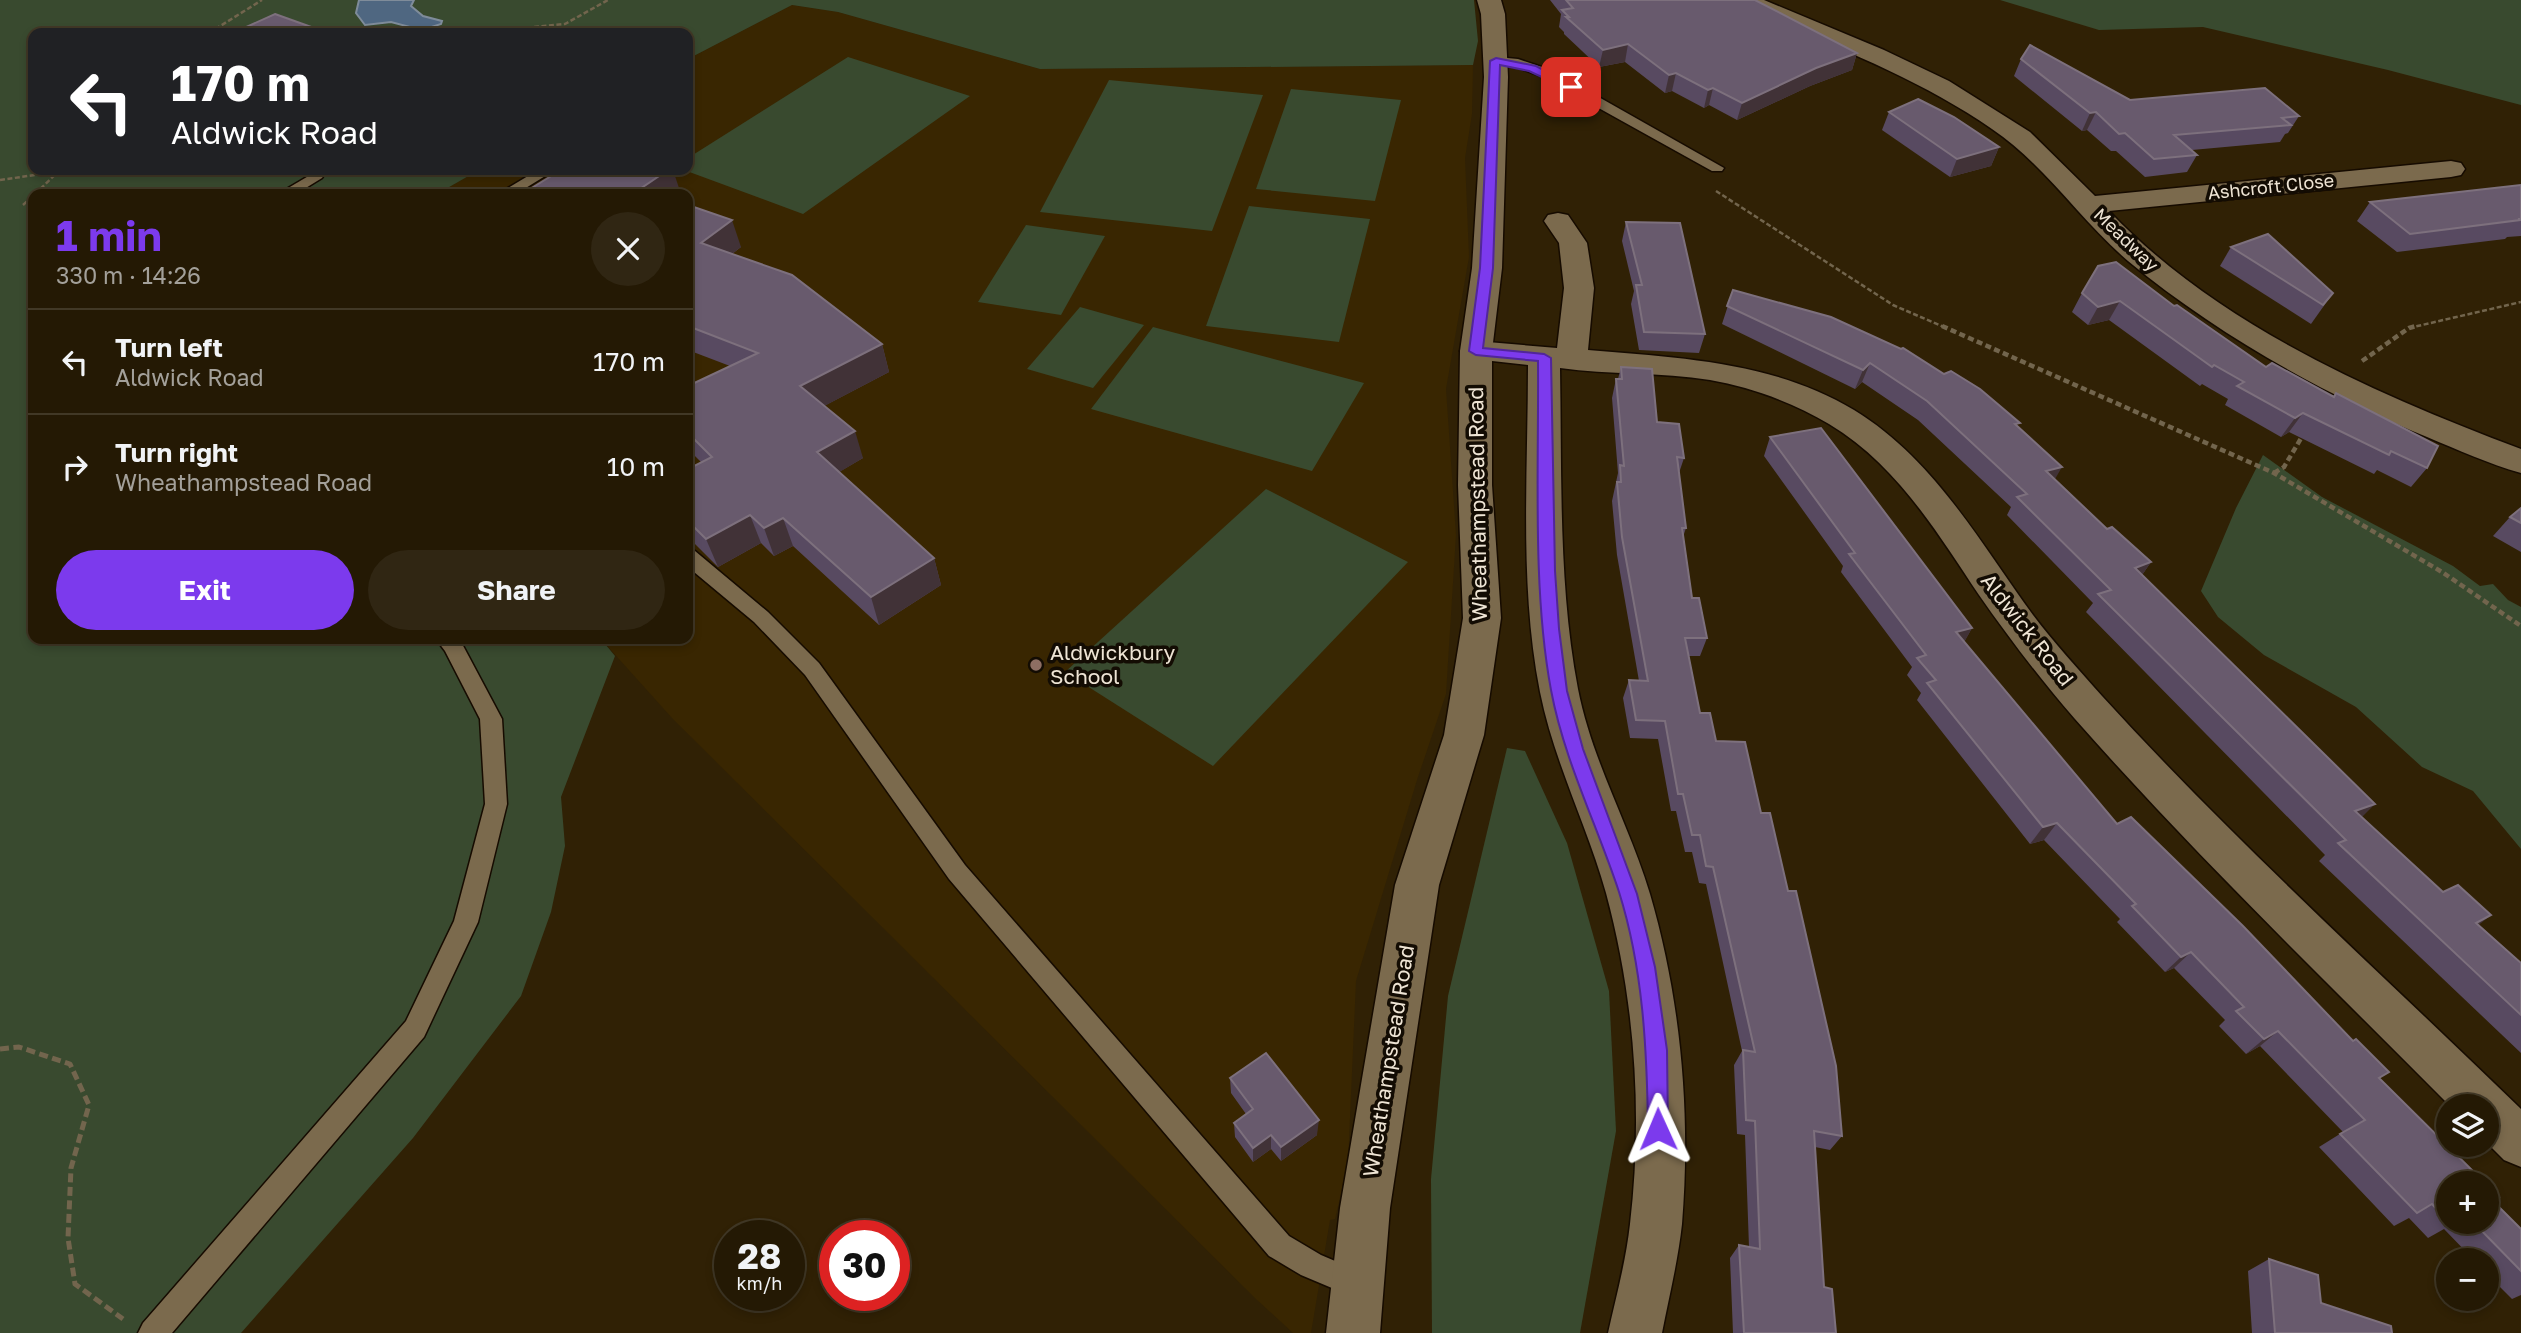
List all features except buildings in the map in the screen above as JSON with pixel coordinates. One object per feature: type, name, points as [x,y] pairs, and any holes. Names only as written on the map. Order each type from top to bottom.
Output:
[{"type":"street","name":"Wheathampstead Road","points":[[1353,1333],[1365,1208],[1417,885],[1464,735],[1482,618],[1475,485],[1476,351],[1486,268],[1496,61],[1493,14],[1489,0]]},
{"type":"street","name":"Meadway","points":[[1744,0],[1901,68],[1962,99],[2003,124],[2037,151],[2129,247],[2178,288],[2277,354],[2384,407],[2521,462]]},
{"type":"street","name":"Ashcroft Close","points":[[2090,205],[2451,169]]},
{"type":"street","points":[[1558,221],[1573,243],[1579,288],[1558,359],[1548,571],[1551,629],[1559,691],[1575,749],[1628,894],[1645,967],[1657,1050],[1656,1225],[1635,1333]]},
{"type":"street","name":"Aldwick Road","points":[[1476,351],[1710,370],[1758,381],[1794,394],[1840,416],[1872,438],[1899,460],[1921,484],[2023,629],[2088,707],[2200,827],[2471,1094]]},
{"type":"street","name":"Aldwick Road","points":[[2499,1122],[2521,1143]]},
{"type":"lane","points":[[1496,61],[1518,64],[1546,73],[1717,168]]},
{"type":"lane","points":[[294,189],[317,175]]},
{"type":"lane","points":[[515,189],[539,175]]},
{"type":"lane","points":[[693,560],[761,617],[812,669],[957,872],[1279,1245],[1311,1265],[1357,1285]]},
{"type":"lane","points":[[153,1333],[415,1029],[466,922],[496,804],[491,719],[451,644]]},
{"type":"path","points":[[217,28],[262,0]]},
{"type":"path","points":[[552,28],[566,25],[608,0]]},
{"type":"path","points":[[534,27],[540,28]]},
{"type":"path","points":[[0,180],[30,175]]},
{"type":"path","points":[[40,189],[55,175]]},
{"type":"path","points":[[1714,189],[1893,305],[2274,473],[2442,572],[2521,626]]},
{"type":"path","points":[[23,205],[28,200]]},
{"type":"path","points":[[2274,473],[2284,467],[2328,393],[2346,372],[2409,328],[2521,302]]},
{"type":"path","points":[[0,1049],[19,1047],[70,1064],[89,1105],[71,1168],[68,1238],[75,1284],[123,1319]]},
{"type":"shaded area","name":"Aldwickbury School","points":[[792,5],[838,12],[1040,69],[1473,65],[1472,114],[1465,158],[1469,257],[1446,389],[1456,535],[1446,694],[1356,981],[1348,1163],[1335,1219],[1330,1220],[1311,1333],[1293,1333],[1256,1299],[672,718],[605,644],[693,644],[693,189],[446,189],[470,175],[693,175],[693,56]]},
{"type":"green space","points":[[0,0],[1474,0],[1478,41],[1473,65],[1040,69],[838,12],[792,5],[693,56],[693,28],[28,28],[28,175],[470,175],[446,189],[28,189],[28,644],[605,644],[615,656],[561,797],[565,846],[551,912],[521,996],[413,1138],[241,1333],[0,1333]]},
{"type":"green space","points":[[2000,0],[2521,0],[2521,105],[2388,70],[2203,27],[2099,30]]},
{"type":"green space","points":[[848,57],[970,96],[803,214],[693,173],[693,155]]},
{"type":"green space","points":[[1109,80],[1263,95],[1212,231],[1040,212]]},
{"type":"green space","points":[[1291,89],[1401,100],[1375,201],[1256,189]]},
{"type":"green space","points":[[1249,206],[1370,219],[1339,342],[1206,326]]},
{"type":"green space","points":[[1026,225],[1105,236],[1061,315],[978,302]]},
{"type":"green space","points":[[1080,307],[1144,325],[1093,388],[1027,369]]},
{"type":"green space","points":[[1153,327],[1364,383],[1312,471],[1091,409]]},
{"type":"green space","points":[[2263,455],[2322,497],[2453,566],[2480,586],[2493,584],[2508,600],[2521,607],[2521,849],[2473,791],[2422,767],[2356,707],[2264,655],[2218,617],[2201,591],[2236,508]]},
{"type":"green space","points":[[1266,489],[1408,562],[1213,766],[1065,672]]},
{"type":"green space","points":[[1507,748],[1525,751],[1567,843],[1609,991],[1616,1131],[1580,1333],[1432,1333],[1431,1179],[1448,996]]},
{"type":"water","points":[[359,0],[414,0],[411,6],[423,16],[442,21],[441,24],[428,28],[414,28],[391,22],[365,25],[356,13]]},
{"type":"place","name":"Aldwickbury School","points":[[1036,665]]},
{"type":"route","points":[[1571,87],[1532,68],[1496,61],[1486,268],[1476,351],[1544,358],[1548,571],[1551,629],[1559,691],[1575,749],[1628,894],[1645,967],[1657,1050],[1658,1129]]}]
